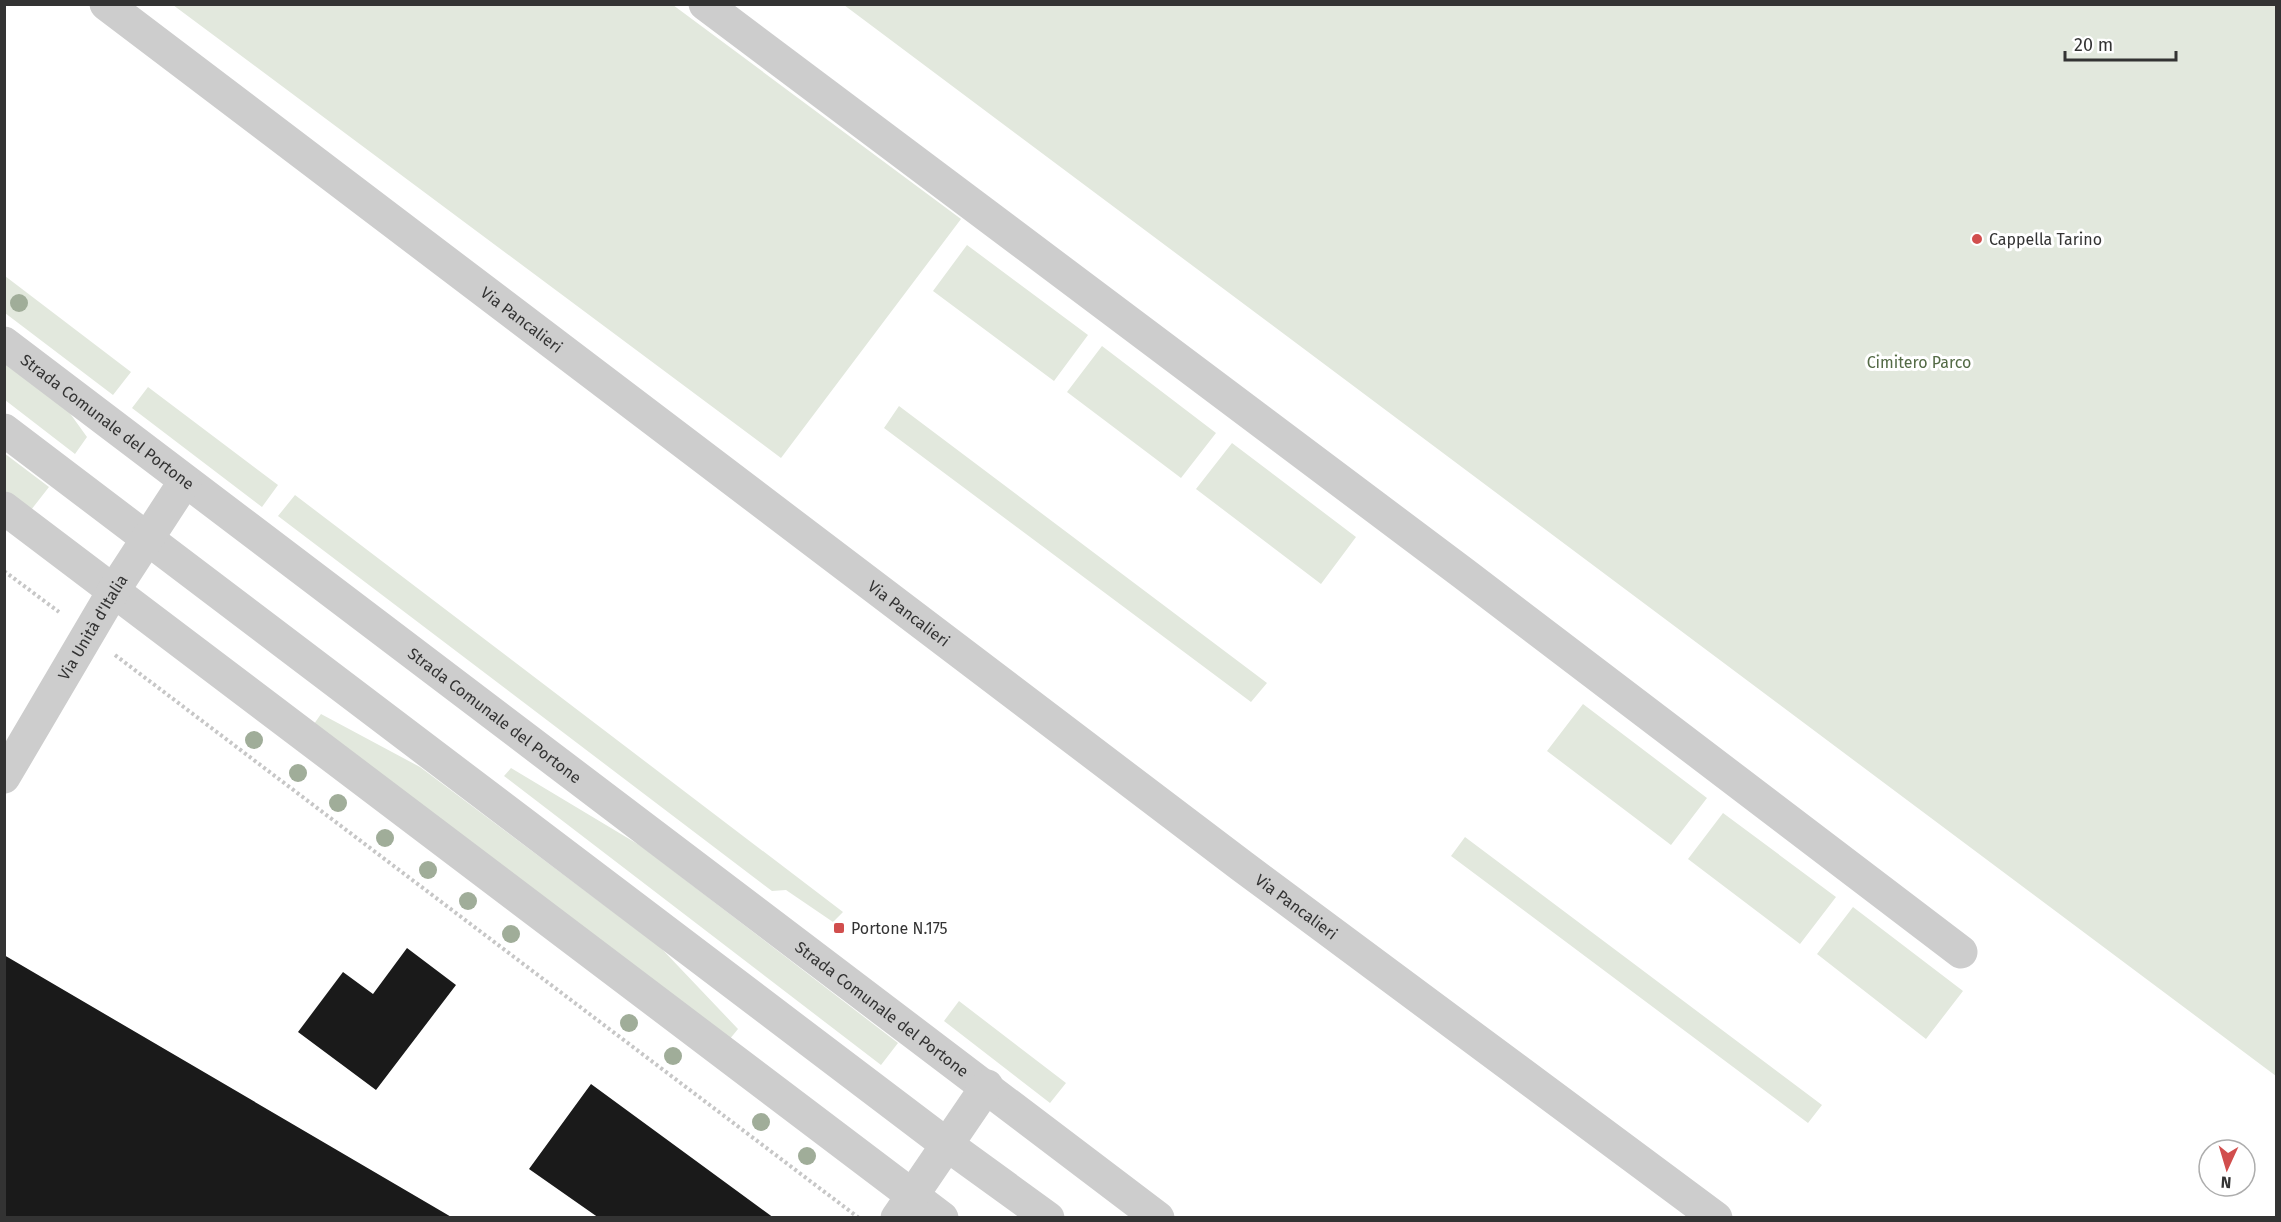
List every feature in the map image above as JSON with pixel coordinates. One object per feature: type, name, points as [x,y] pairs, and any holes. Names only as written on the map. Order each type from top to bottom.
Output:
[{"type":"street","name":"Via Pancalieri","points":[[106,4],[1242,866],[1716,1218]]},
{"type":"street","points":[[705,4],[1463,573],[1961,952]]},
{"type":"street","name":"Strada Comunale del Portone","points":[[4,343],[987,1086],[1158,1218]]},
{"type":"street","points":[[4,430],[946,1144],[1048,1218]]},
{"type":"street","name":"Via Unità d'Italia","points":[[4,777],[114,590],[185,481]]},
{"type":"street","points":[[4,508],[114,590],[904,1206],[942,1218]]},
{"type":"street","name":"Strada Comunale del Portone","points":[[904,1206],[987,1086]]},
{"type":"path","points":[[4,571],[859,1218]]},
{"type":"green space","points":[[173,5],[673,5],[961,219],[781,458]]},
{"type":"green space","name":"Cimitero Parco","points":[[844,5],[2276,5],[2276,1076]]},
{"type":"green space","points":[[967,245],[1088,335],[1054,381],[933,291]]},
{"type":"green space","points":[[5,276],[131,372],[113,395],[5,313]]},
{"type":"green space","points":[[1102,346],[1216,433],[1181,478],[1067,392]]},
{"type":"green space","points":[[4,363],[69,412],[87,437],[75,454],[5,400]]},
{"type":"green space","points":[[148,387],[278,485],[262,507],[132,408]]},
{"type":"green space","points":[[899,406],[1267,683],[1251,702],[884,428]]},
{"type":"green space","points":[[1232,443],[1356,537],[1321,584],[1196,489]]},
{"type":"green space","points":[[4,453],[49,487],[31,510],[5,491]]},
{"type":"green space","points":[[295,495],[843,912],[833,922],[786,890],[772,891],[278,516]]},
{"type":"green space","points":[[1583,704],[1707,798],[1671,845],[1547,751]]},
{"type":"green space","points":[[321,714],[420,767],[660,947],[738,1029],[729,1040],[314,724]]},
{"type":"green space","points":[[511,768],[641,846],[898,1043],[881,1065],[504,776]]},
{"type":"green space","points":[[1723,813],[1836,897],[1800,944],[1688,859]]},
{"type":"green space","points":[[1465,837],[1822,1105],[1808,1123],[1451,856]]},
{"type":"green space","points":[[1853,907],[1963,991],[1926,1039],[1817,954]]},
{"type":"green space","points":[[959,1001],[1066,1083],[1050,1103],[944,1021]]},
{"type":"building","points":[[407,948],[456,985],[376,1090],[298,1032],[343,972],[373,994]]},
{"type":"building","points":[[4,955],[453,1218],[4,1218]]},
{"type":"building","points":[[591,1084],[774,1218],[599,1218],[529,1169]]},
{"type":"place","name":"Cappella Tarino","points":[[1977,239]]},
{"type":"place","name":"Portone N.175","points":[[839,928]]}]
